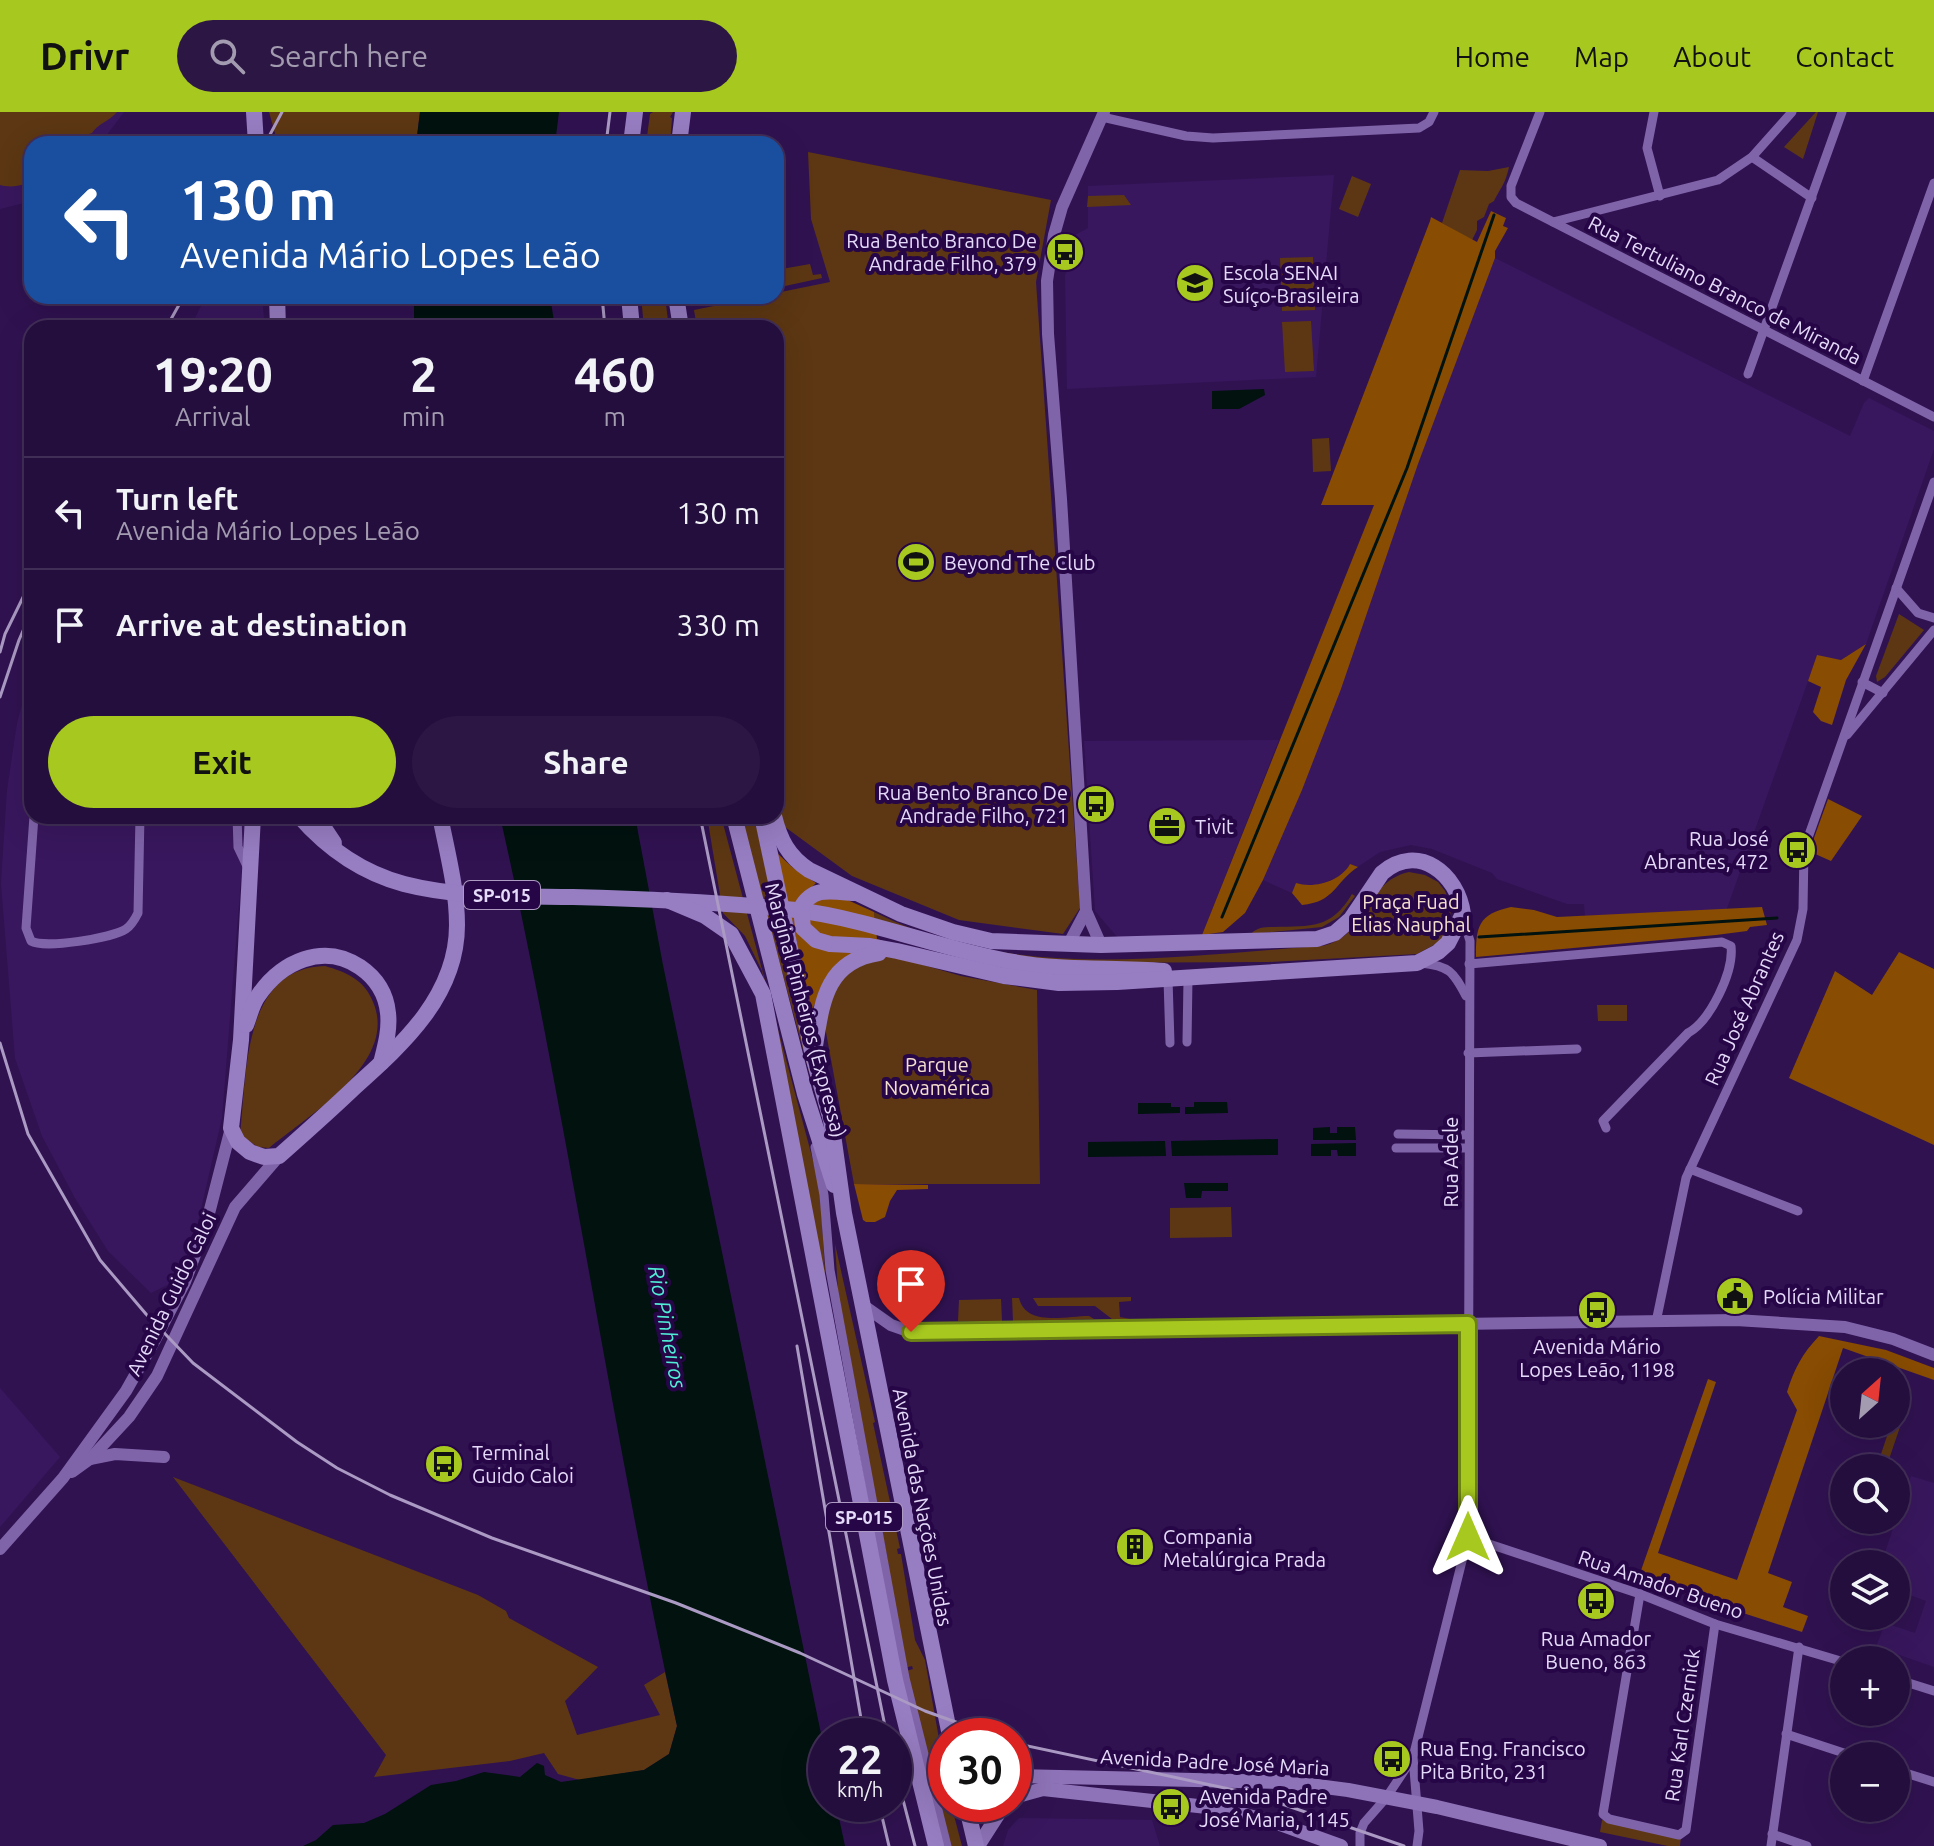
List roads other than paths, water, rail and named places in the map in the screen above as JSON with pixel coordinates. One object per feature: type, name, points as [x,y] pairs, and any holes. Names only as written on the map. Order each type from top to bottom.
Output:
[{"type":"highway","points":[[254,112],[256,136]]},
{"type":"highway","points":[[632,136],[635,112]]},
{"type":"highway","points":[[680,136],[683,112]]},
{"type":"highway","points":[[253,824],[241,1040],[231,1128],[238,1142],[250,1152],[264,1157],[279,1156],[381,1064],[429,1012],[443,986],[455,946],[457,925],[442,824]]},
{"type":"highway","name":"SP-015","points":[[306,824],[344,857],[377,874],[404,883],[444,891],[507,896],[667,900],[705,916],[731,934],[763,994],[895,1680],[936,1846]]},
{"type":"highway","points":[[321,824],[344,857]]},
{"type":"highway","name":"Marginal Pinheiros (Expressa)","points":[[736,824],[805,1094],[844,1213]]},
{"type":"highway","name":"Avenida das Nações Unidas","points":[[764,824],[813,1056],[831,1120],[844,1213],[946,1718]]},
{"type":"highway","points":[[776,824],[790,856],[809,870],[901,914],[991,941],[1101,945],[1302,940],[1326,936],[1351,919],[1382,873],[1405,862],[1422,862],[1445,874],[1456,888],[1463,914],[1448,943],[1417,963],[1188,979],[1059,983],[1004,976],[870,946],[830,944],[816,940],[803,928],[801,908],[810,896],[825,890],[852,893]]},
{"type":"highway","points":[[667,900],[800,911],[973,954],[1056,968],[1124,968],[1215,975]]},
{"type":"highway","points":[[813,1056],[823,1002],[838,973],[854,959],[897,951]]},
{"type":"highway","points":[[241,1040],[256,998],[273,978],[302,959],[318,954],[355,964],[377,982],[388,1013],[388,1038],[381,1064]]},
{"type":"highway","points":[[971,1822],[977,1846]]},
{"type":"main road","name":"Avenida Padre José Maria","points":[[1032,1776],[1287,1782],[1415,1803],[1600,1846]]},
{"type":"main road","points":[[1216,1808],[1208,1792],[1219,1779]]},
{"type":"main road","name":"Avenida Padre José Maria","points":[[1032,1792],[1043,1789],[1216,1808],[1277,1823],[1341,1846]]},
{"type":"main road","points":[[977,1846],[993,1822]]},
{"type":"street","name":"Rua Tertuliano Branco de Miranda","points":[[1540,112],[1511,186],[1511,197],[1516,203],[1934,417]]},
{"type":"street","points":[[1553,222],[1718,180],[1752,157],[1792,112]]},
{"type":"street","points":[[1748,374],[1842,112]]},
{"type":"street","points":[[1654,113],[1647,148],[1660,196]]},
{"type":"street","points":[[1101,945],[1086,911],[1048,334],[1047,281],[1062,207],[1103,114],[1186,136],[1213,138],[1419,128],[1433,115]]},
{"type":"street","points":[[1752,157],[1812,198]]},
{"type":"street","points":[[1863,381],[1934,183]]},
{"type":"street","name":"Rua José Abrantes","points":[[1656,1322],[1690,1169],[1792,954],[1803,909],[1804,849],[1934,482]]},
{"type":"street","points":[[1896,588],[1918,613],[1934,618]]},
{"type":"street","points":[[1843,740],[1934,630]]},
{"type":"street","points":[[1862,682],[1883,693]]},
{"type":"street","points":[[33,824],[26,928],[31,941],[48,946],[119,932],[133,922],[138,913],[140,824]]},
{"type":"street","points":[[237,824],[238,847],[250,872]]},
{"type":"street","points":[[1068,945],[1086,911]]},
{"type":"street","name":"Rua Adele","points":[[1413,1757],[1468,1537],[1470,941],[1463,914]]},
{"type":"street","points":[[1469,964],[1722,942],[1731,946],[1732,955],[1715,1003],[1698,1029],[1688,1033],[1603,1121],[1606,1128]]},
{"type":"street","points":[[1417,963],[1438,965],[1449,970],[1468,999]]},
{"type":"street","points":[[1168,979],[1170,1043]]},
{"type":"street","points":[[1187,1042],[1188,979]]},
{"type":"street","points":[[1468,1053],[1577,1049]]},
{"type":"street","points":[[805,1094],[824,1195],[830,1270],[902,1662],[947,1846]]},
{"type":"street","name":"Avenida Guido Caloi","points":[[0,1549],[63,1478],[126,1391],[185,1282],[206,1225],[231,1128]]},
{"type":"street","points":[[1398,1134],[1468,1135]]},
{"type":"street","points":[[1396,1148],[1468,1148]]},
{"type":"street","name":"Avenida Guido Caloi","points":[[63,1478],[90,1459],[129,1417],[157,1376],[235,1207],[279,1156]]},
{"type":"street","points":[[1690,1169],[1798,1211]]},
{"type":"street","points":[[864,1306],[891,1325],[911,1332],[1736,1320],[1845,1327],[1893,1339],[1934,1355]]},
{"type":"street","points":[[126,1391],[129,1417]]},
{"type":"street","points":[[90,1459],[115,1454],[164,1457]]},
{"type":"street","name":"Rua Amador Bueno","points":[[1468,1537],[1640,1594],[1715,1624],[1830,1657]]},
{"type":"street","name":"Rua Karl Czernick","points":[[1640,1594],[1603,1814],[1609,1819],[1679,1835],[1686,1830],[1715,1624]]},
{"type":"street","points":[[1771,1846],[1799,1647]]},
{"type":"street","points":[[1910,1683],[1934,1691]]},
{"type":"street","points":[[1786,1734],[1830,1748]]},
{"type":"street","points":[[1360,1846],[1364,1823],[1386,1798],[1413,1757]]},
{"type":"street","points":[[1413,1757],[1419,1831],[1417,1846]]},
{"type":"street","points":[[1910,1774],[1934,1782]]},
{"type":"street","points":[[1772,1834],[1807,1846]]},
{"type":"water","points":[[420,112],[559,112],[556,136],[417,136]]},
{"type":"water","points":[[414,304],[551,304],[554,320],[414,320]]},
{"type":"water","points":[[1264,389],[1265,395],[1239,409],[1212,409],[1212,391]]},
{"type":"water","name":"Rio Pinheiros","points":[[502,824],[637,824],[818,1718],[808,1718],[808,1822],[840,1822],[845,1846],[303,1846],[316,1840],[333,1825],[364,1823],[385,1814],[431,1785],[484,1772],[520,1777],[537,1763],[544,1766],[545,1775],[561,1782],[644,1770],[669,1754],[677,1726],[631,1499],[547,1043]]},
{"type":"water","points":[[1194,1102],[1227,1102],[1228,1113],[1185,1114],[1185,1107],[1194,1107]]},
{"type":"water","points":[[1138,1103],[1171,1103],[1171,1107],[1180,1107],[1180,1113],[1138,1114]]},
{"type":"water","points":[[1330,1127],[1330,1133],[1337,1133],[1337,1127],[1355,1127],[1356,1140],[1313,1140],[1313,1128]]},
{"type":"water","points":[[1278,1139],[1278,1155],[1172,1156],[1171,1141]]},
{"type":"water","points":[[1165,1141],[1166,1156],[1088,1157],[1088,1142]]},
{"type":"water","points":[[1356,1143],[1356,1156],[1338,1156],[1337,1150],[1331,1150],[1331,1156],[1311,1156],[1311,1144]]},
{"type":"water","points":[[1184,1183],[1228,1183],[1228,1191],[1202,1191],[1201,1198],[1186,1198]]},
{"type":"waterway","points":[[1222,917],[1407,468],[1494,215]]},
{"type":"waterway","points":[[1479,937],[1777,918]]},
{"type":"railway","points":[[269,136],[282,112]]},
{"type":"railway","points":[[607,136],[610,112]]},
{"type":"railway","points":[[170,320],[180,304]]},
{"type":"railway","points":[[603,304],[604,320]]},
{"type":"railway","points":[[0,652],[5,634],[24,595]]},
{"type":"railway","points":[[0,697],[24,628]]},
{"type":"railway","points":[[702,824],[883,1718]]},
{"type":"railway","points":[[0,1043],[28,1134],[100,1260],[193,1363],[297,1442],[337,1468],[390,1495],[492,1538],[676,1603],[800,1653],[945,1718]]},
{"type":"railway","points":[[797,1346],[861,1718]]},
{"type":"railway","points":[[1032,1747],[1253,1794],[1404,1846]]},
{"type":"railway","points":[[883,1822],[889,1846]]},
{"type":"railway","points":[[909,1822],[915,1846]]},
{"type":"place","name":"Rua Bento Branco De Andrade Filho, 379","points":[[1065,252]]},
{"type":"place","name":"Escola SENAI Suíço-Brasileira","points":[[1195,283]]},
{"type":"place","name":"Beyond The Club","points":[[916,562]]},
{"type":"place","name":"Rua Bento Branco De Andrade Filho, 721","points":[[1096,804]]},
{"type":"place","name":"Tivit","points":[[1167,826]]},
{"type":"place","name":"Rua José Abrantes, 472","points":[[1797,850]]},
{"type":"place","name":"Polícia Militar","points":[[1735,1296]]},
{"type":"place","name":"Avenida Mário Lopes Leão, 1198","points":[[1597,1310]]},
{"type":"place","name":"Terminal Guido Caloi","points":[[444,1464]]},
{"type":"place","name":"Compania Metalúrgica Prada","points":[[1135,1547]]},
{"type":"place","name":"Rua Amador Bueno, 863","points":[[1596,1601]]},
{"type":"place","name":"Rua Eng. Francisco Pita Brito, 231","points":[[1392,1759]]},
{"type":"place","name":"Avenida Padre José Maria, 1145","points":[[1171,1807]]},
{"type":"park label","name":"Praça Fuad Elias Nauphal","points":[[1411,912]]},
{"type":"park label","name":"Parque Novamérica","points":[[937,1076]]}]
